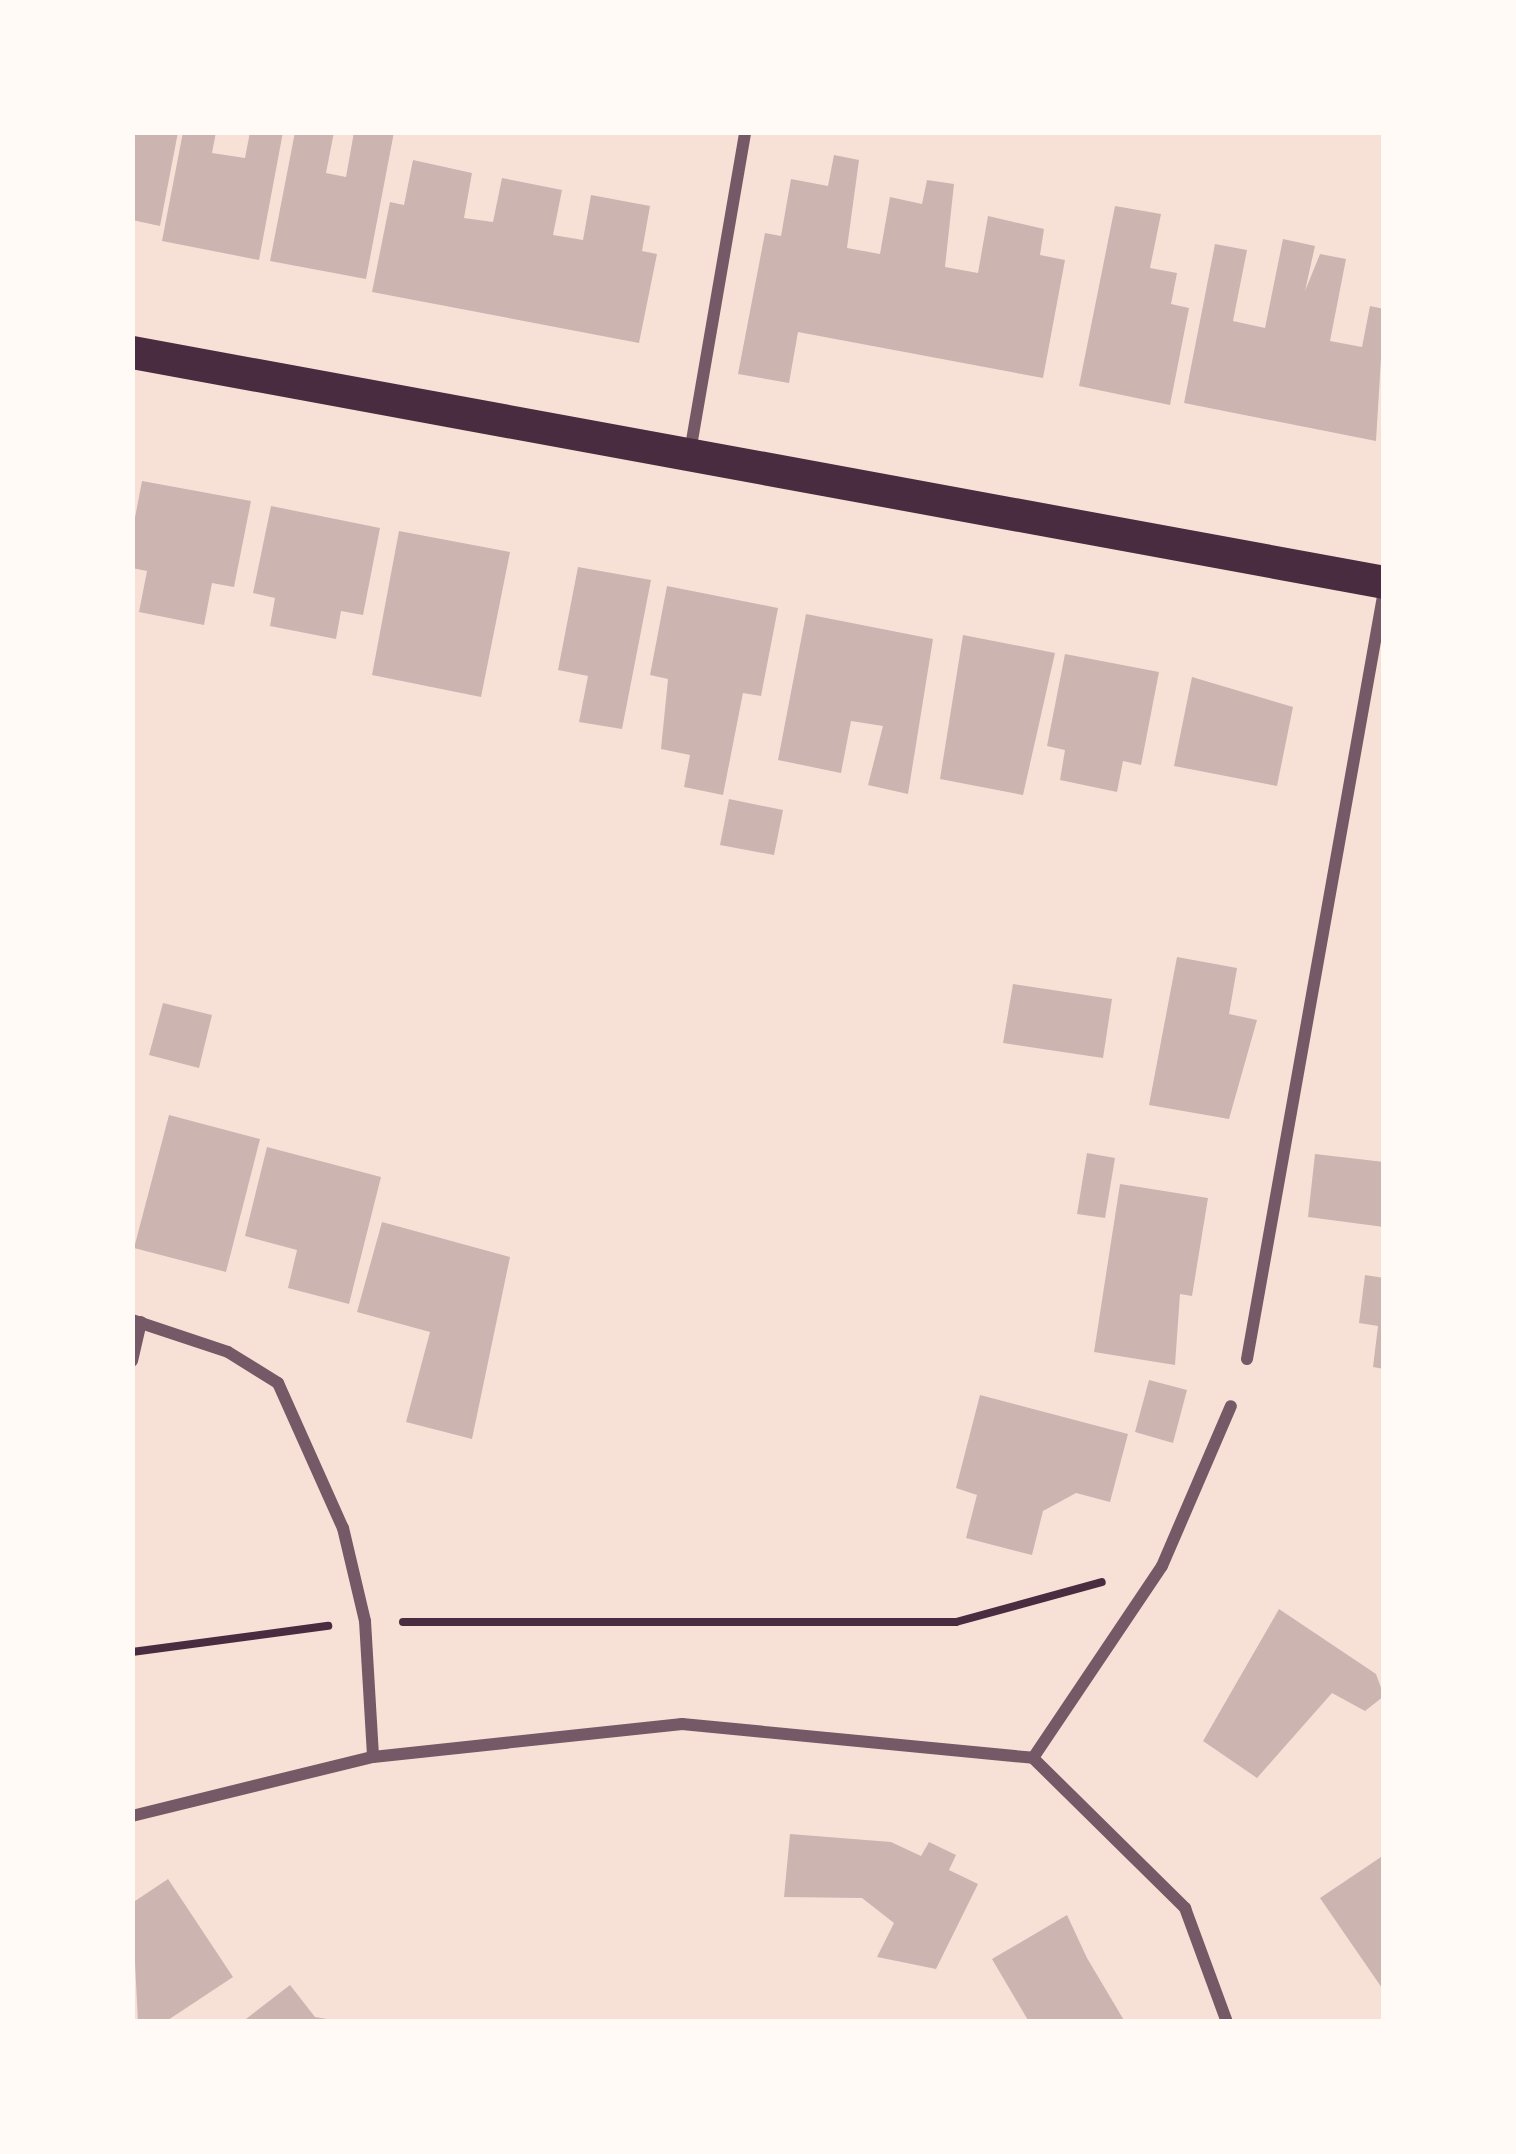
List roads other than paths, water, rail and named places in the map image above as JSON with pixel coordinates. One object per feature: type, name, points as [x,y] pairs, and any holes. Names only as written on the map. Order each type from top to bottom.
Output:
[{"type":"highway","points":[[132,352],[1384,582]]},
{"type":"street","points":[[689,453],[745,132]]},
{"type":"street","points":[[1247,1360],[1384,592]]},
{"type":"street","points":[[132,1360],[137,1321],[278,1383],[343,1528],[365,1621],[373,1757]]},
{"type":"street","points":[[1033,1759],[1162,1566],[1231,1406]]},
{"type":"street","points":[[132,1816],[373,1757],[682,1724],[1033,1759],[1185,1908],[1227,2022]]}]
